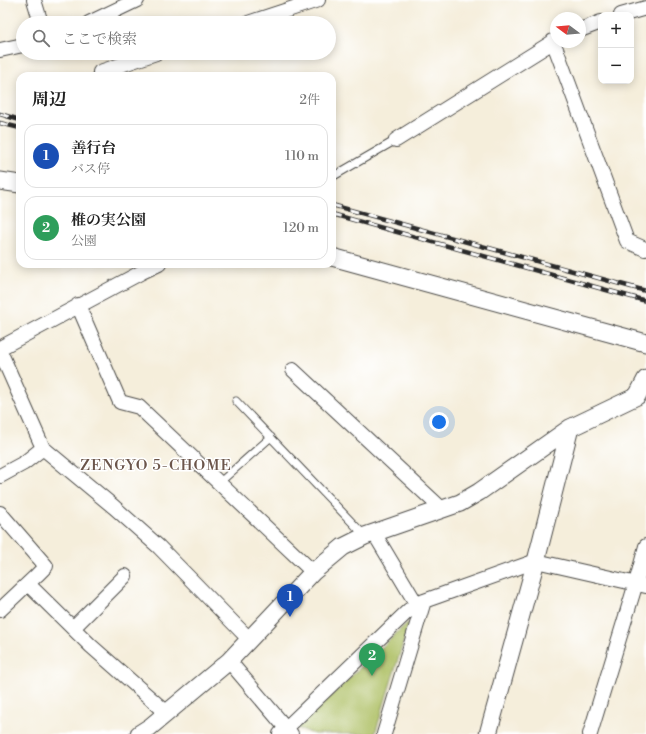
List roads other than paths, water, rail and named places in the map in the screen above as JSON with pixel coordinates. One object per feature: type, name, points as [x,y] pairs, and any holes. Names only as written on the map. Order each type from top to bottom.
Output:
[{"type":"street","points":[[34,0],[39,16]]},
{"type":"street","points":[[104,16],[137,0]]},
{"type":"street","points":[[269,16],[318,0]]},
{"type":"street","points":[[632,12],[646,8]]},
{"type":"street","points":[[586,28],[598,23]]},
{"type":"street","points":[[396,140],[550,44]]},
{"type":"street","points":[[0,50],[16,47]]},
{"type":"street","points":[[558,48],[627,241],[645,249]]},
{"type":"street","points":[[100,72],[135,60]]},
{"type":"street","points":[[0,181],[16,183]]},
{"type":"street","points":[[336,258],[646,343]]},
{"type":"street","points":[[0,348],[78,305],[140,268]]},
{"type":"street","points":[[78,305],[120,402],[139,408],[313,572]]},
{"type":"street","points":[[0,351],[43,448],[160,547],[250,640]]},
{"type":"street","points":[[294,370],[442,509]]},
{"type":"street","points":[[139,734],[150,727],[229,661],[313,572],[343,547],[370,535],[460,503],[480,492],[570,428],[637,396],[646,379]]},
{"type":"street","points":[[488,734],[536,561],[570,428]]},
{"type":"street","points":[[0,476],[24,463],[43,448]]},
{"type":"street","points":[[0,513],[46,566],[0,610]]},
{"type":"street","points":[[370,535],[420,603]]},
{"type":"street","points":[[590,734],[641,584],[646,546]]},
{"type":"street","points":[[229,661],[285,732],[409,610],[420,603],[536,561],[641,584]]},
{"type":"street","points":[[73,628],[125,576]]},
{"type":"street","points":[[28,584],[92,646],[167,713]]},
{"type":"street","points":[[384,734],[420,603]]},
{"type":"lane","points":[[336,175],[396,140]]},
{"type":"lane","points":[[236,401],[370,535]]},
{"type":"lane","points":[[219,482],[271,437]]},
{"type":"railway","points":[[0,114],[16,119]]},
{"type":"railway","points":[[0,123],[16,127]]},
{"type":"railway","points":[[336,206],[646,291]]},
{"type":"railway","points":[[336,215],[646,301]]},
{"type":"place","name":"善行台","points":[[290,617]]},
{"type":"place","name":"椎の実公園","points":[[372,676]]},
{"type":"district","name":"ZENGYO 5-CHOME","points":[[156,465]]}]
